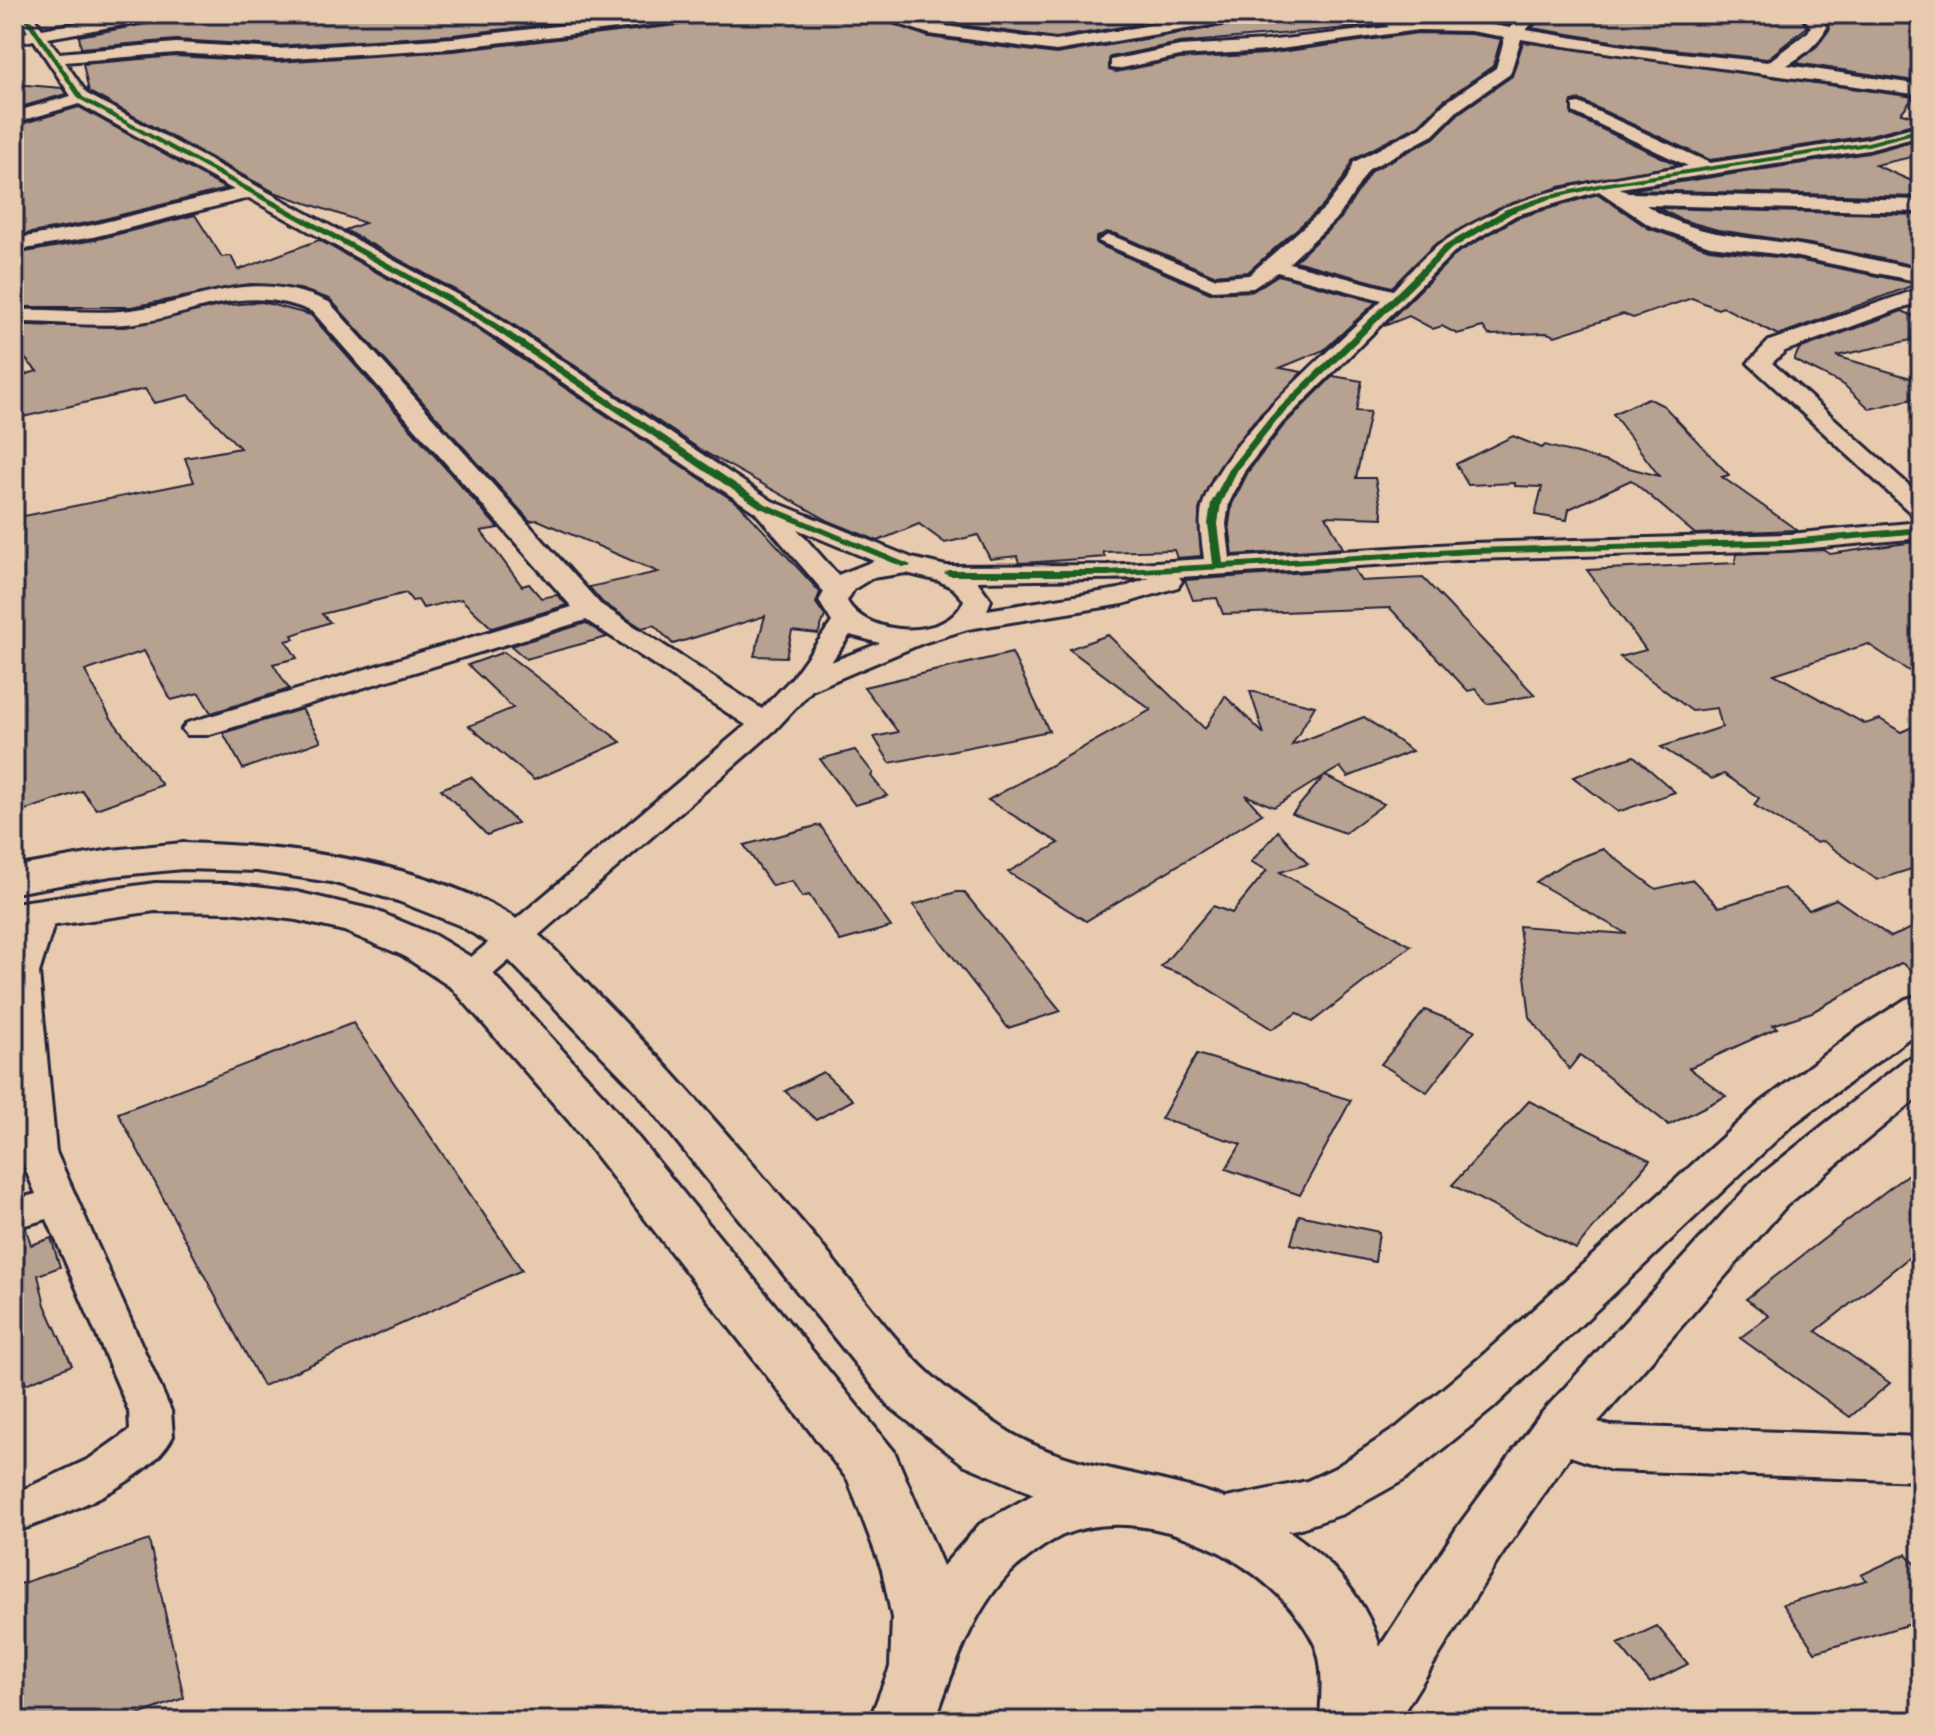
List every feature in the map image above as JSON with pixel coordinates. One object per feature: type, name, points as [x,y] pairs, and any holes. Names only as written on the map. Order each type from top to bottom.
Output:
[{"type":"main road","points":[[23,902],[111,863],[183,856],[257,858],[334,869],[414,891],[475,915],[513,938],[654,1080],[910,1391],[984,1447],[1040,1472],[1135,1502],[1179,1508],[1218,1520],[1273,1551],[1318,1594],[1343,1632],[1354,1669],[1353,1721]]},
{"type":"main road","points":[[23,902],[155,897],[230,898],[296,906],[370,925],[418,945],[469,977],[587,1109],[873,1468],[913,1570],[924,1618],[912,1693]]},
{"type":"main road","points":[[912,1693],[974,1568],[1003,1540],[1026,1525],[1063,1510],[1135,1502]]},
{"type":"street","points":[[24,14],[81,98],[481,317],[763,506],[906,565],[949,573],[1107,573],[1471,551],[1789,542],[1921,530]]},
{"type":"street","points":[[14,39],[156,14]]},
{"type":"street","points":[[56,58],[176,48],[277,54],[453,43],[703,14]]},
{"type":"street","points":[[877,14],[929,29],[1056,46],[1246,14]]},
{"type":"street","points":[[1383,14],[1397,25],[1515,32],[1642,54],[1921,90]]},
{"type":"street","points":[[1108,241],[1211,284],[1246,284],[1273,265],[1341,202],[1358,182],[1361,166],[1427,131],[1451,107],[1504,70],[1515,32],[1533,14]]},
{"type":"street","points":[[1769,69],[1808,44],[1817,32],[1819,27],[1809,14]]},
{"type":"street","points":[[1117,64],[1180,51],[1266,46],[1437,25]]},
{"type":"street","points":[[14,118],[81,98]]},
{"type":"street","points":[[1579,108],[1711,170]]},
{"type":"street","points":[[1218,566],[1213,524],[1216,503],[1234,468],[1274,418],[1447,248],[1509,211],[1602,185],[1868,144],[1919,131]]},
{"type":"street","points":[[1602,185],[1656,221],[1717,242],[1793,250],[1921,276]]},
{"type":"street","points":[[14,245],[93,231],[248,192]]},
{"type":"street","points":[[1621,199],[1921,206]]},
{"type":"street","points":[[1273,265],[1396,297]]},
{"type":"street","points":[[14,316],[133,317],[256,288],[302,297],[321,307],[590,610],[765,724]]},
{"type":"street","points":[[1921,294],[1777,346],[1759,363],[1921,509]]},
{"type":"street","points":[[763,506],[837,590]]},
{"type":"street","points":[[906,565],[863,572],[837,590],[833,601],[836,612],[846,622],[877,635],[929,634]]},
{"type":"street","points":[[802,684],[961,622],[1123,596],[1218,566]]},
{"type":"street","points":[[949,573],[964,581],[973,592],[975,602],[961,622]]},
{"type":"street","points":[[197,729],[590,610]]},
{"type":"street","points":[[469,977],[765,724],[802,684],[846,622]]},
{"type":"street","points":[[14,1514],[84,1483],[133,1455],[152,1436],[150,1411],[37,1152],[22,973],[23,902]]},
{"type":"street","points":[[1218,1520],[1291,1509],[1325,1498],[1375,1472],[1483,1387],[1720,1163],[1878,1035],[1921,1009]]},
{"type":"street","points":[[1365,1721],[1479,1542],[1558,1431],[1769,1194],[1921,1071]]},
{"type":"street","points":[[14,1214],[59,1202]]},
{"type":"street","points":[[1558,1431],[1611,1448],[1921,1459]]},
{"type":"building","points":[[167,14],[635,14],[453,35],[277,46],[176,40],[81,48],[79,36],[157,22]]},
{"type":"building","points":[[714,14],[866,14],[929,37],[1056,54],[1246,22],[1257,14],[1372,14],[1382,25],[1179,43],[1110,57],[1109,70],[1116,72],[1180,59],[1266,54],[1418,33],[1470,34],[1501,39],[1493,66],[1443,101],[1419,125],[1353,159],[1323,206],[1248,272],[1214,275],[1116,234],[1106,232],[1096,238],[1097,244],[1210,293],[1253,291],[1278,275],[1376,302],[1324,350],[1280,368],[1302,372],[1253,422],[1212,478],[1199,510],[1201,556],[1177,558],[1174,550],[1103,552],[1105,557],[1019,563],[1017,556],[990,559],[978,535],[945,543],[919,524],[878,541],[829,521],[701,450],[490,309],[345,230],[365,223],[274,192],[89,92],[83,64],[176,56],[277,62],[453,51],[703,22]]},
{"type":"building","points":[[905,14],[1199,14],[1056,38],[931,21]]},
{"type":"building","points":[[1398,14],[1520,14],[1509,25],[1471,18]]},
{"type":"building","points":[[1544,14],[1798,14],[1807,27],[1767,59],[1642,46],[1532,28]]},
{"type":"building","points":[[1821,14],[1883,14],[1921,21],[1921,82],[1796,63],[1817,46],[1830,29]]},
{"type":"building","points":[[1523,42],[1914,97],[1901,113],[1921,118],[1921,122],[1866,136],[1710,160],[1580,100],[1572,101],[1572,115],[1678,165],[1559,187],[1498,208],[1434,245],[1392,287],[1295,261],[1341,218],[1371,171],[1434,138],[1459,113],[1512,76]]},
{"type":"building","points":[[14,84],[62,88],[66,94],[14,109]]},
{"type":"building","points":[[79,107],[226,189],[92,222],[14,236],[14,126]]},
{"type":"building","points":[[1917,140],[1921,142],[1921,155],[1875,165],[1921,185],[1921,197],[1628,190],[1868,153]]},
{"type":"building","points":[[1598,194],[1648,228],[1709,249],[1793,259],[1917,284],[1778,335],[1723,307],[1718,309],[1692,298],[1633,318],[1623,314],[1555,336],[1547,333],[1489,335],[1483,327],[1457,334],[1442,326],[1433,329],[1409,316],[1384,326],[1456,254],[1517,218]]},
{"type":"building","points":[[1658,208],[1921,215],[1921,267],[1810,244],[1718,230],[1682,220]]},
{"type":"building","points":[[195,215],[222,257],[231,256],[238,270],[319,240],[471,325],[740,505],[820,592],[816,603],[825,616],[818,634],[792,631],[786,657],[754,656],[765,616],[673,644],[654,625],[642,628],[602,602],[589,587],[658,572],[538,520],[530,521],[330,299],[300,289],[251,284],[131,307],[14,307],[14,254],[94,240]]},
{"type":"building","points":[[262,302],[311,315],[498,528],[481,531],[522,586],[529,584],[541,598],[557,595],[567,605],[492,628],[461,599],[423,608],[418,600],[412,601],[406,593],[322,614],[330,622],[292,635],[294,639],[286,641],[297,658],[273,664],[289,689],[211,713],[199,693],[171,700],[144,651],[85,671],[110,717],[162,785],[96,809],[82,791],[14,814],[14,518],[194,482],[185,458],[240,448],[189,395],[154,403],[145,389],[14,419],[14,378],[37,371],[14,347],[14,325],[126,327],[219,306]]},
{"type":"building","points":[[1902,311],[1921,319],[1921,338],[1836,356],[1921,381],[1921,397],[1870,409],[1844,385],[1794,360],[1799,349]]},
{"type":"building","points":[[1333,376],[1362,381],[1356,411],[1370,412],[1356,478],[1375,478],[1383,518],[1326,516],[1343,548],[1233,555],[1229,524],[1232,504],[1248,472],[1284,425]]},
{"type":"building","points":[[1648,398],[1664,406],[1729,475],[1722,477],[1797,530],[1695,534],[1631,480],[1569,509],[1567,520],[1535,515],[1542,487],[1515,486],[1515,483],[1468,485],[1456,464],[1513,436],[1542,448],[1545,445],[1659,476],[1613,414]]},
{"type":"building","points":[[1921,541],[1921,679],[1868,644],[1774,674],[1865,724],[1880,719],[1901,732],[1921,723],[1921,866],[1877,880],[1823,841],[1817,843],[1754,805],[1759,798],[1724,774],[1712,779],[1661,747],[1722,727],[1717,708],[1692,711],[1620,657],[1646,650],[1587,570],[1735,563],[1736,554],[1824,550],[1830,554]]},
{"type":"building","points":[[1354,569],[1361,581],[1423,578],[1535,695],[1487,704],[1476,689],[1468,691],[1390,608],[1223,614],[1217,598],[1193,600],[1185,580]]},
{"type":"building","points":[[586,623],[607,637],[526,659],[511,646]]},
{"type":"building","points":[[1108,635],[1205,729],[1225,696],[1264,734],[1250,691],[1315,706],[1292,745],[1364,717],[1412,751],[1348,777],[1340,767],[1325,776],[1384,804],[1345,833],[1292,814],[1324,776],[1274,807],[1245,795],[1262,814],[1086,921],[1008,872],[1059,843],[988,800],[1151,710],[1069,649]]},
{"type":"building","points":[[504,652],[621,742],[534,780],[469,726],[513,708],[468,665]]},
{"type":"building","points":[[1012,653],[1049,731],[890,763],[874,737],[898,732],[864,687]]},
{"type":"building","points":[[302,709],[321,741],[243,769],[223,733]]},
{"type":"building","points":[[855,750],[887,796],[855,805],[820,759]]},
{"type":"building","points":[[1634,756],[1675,792],[1618,812],[1573,777]]},
{"type":"building","points":[[471,777],[517,823],[487,835],[441,789]]},
{"type":"building","points":[[820,825],[891,927],[840,941],[809,895],[802,897],[792,881],[772,886],[744,845]]},
{"type":"building","points":[[1278,831],[1308,864],[1280,872],[1411,946],[1312,1022],[1297,1013],[1272,1029],[1189,977],[1161,967],[1213,906],[1232,913],[1267,870],[1251,862]]},
{"type":"building","points":[[1603,849],[1656,889],[1693,880],[1719,907],[1784,888],[1809,910],[1836,899],[1891,937],[1921,924],[1921,976],[1901,963],[1812,1012],[1773,1025],[1777,1028],[1689,1068],[1726,1096],[1669,1125],[1580,1055],[1569,1069],[1530,1017],[1519,926],[1627,934],[1536,882],[1565,863]]},
{"type":"building","points":[[964,892],[1061,1011],[1008,1028],[913,905]]},
{"type":"building","points":[[1425,1010],[1475,1030],[1427,1092],[1381,1064]]},
{"type":"building","points":[[353,1023],[522,1270],[263,1386],[118,1113]]},
{"type":"building","points":[[1197,1054],[1351,1100],[1300,1195],[1226,1169],[1241,1144],[1161,1119]]},
{"type":"building","points":[[823,1072],[853,1100],[816,1120],[785,1091]]},
{"type":"building","points":[[1529,1101],[1650,1160],[1576,1249],[1452,1185]]},
{"type":"building","points":[[1921,1164],[1921,1248],[1816,1331],[1890,1383],[1850,1417],[1740,1338],[1769,1316],[1746,1299]]},
{"type":"building","points":[[1299,1215],[1379,1232],[1375,1262],[1291,1244]]},
{"type":"building","points":[[26,1228],[31,1245],[51,1238],[60,1267],[38,1275],[45,1305],[72,1365],[26,1384],[14,1355],[14,1231]]},
{"type":"building","points":[[149,1540],[184,1698],[122,1721],[26,1721],[14,1646],[14,1586]]},
{"type":"building","points":[[1906,1554],[1921,1570],[1921,1621],[1815,1652],[1783,1604],[1867,1580],[1861,1575]]},
{"type":"building","points":[[1657,1626],[1688,1664],[1650,1683],[1618,1644]]},
{"type":"cycle path","points":[[24,14],[81,98],[481,317],[763,506],[906,565]]},
{"type":"cycle path","points":[[1218,566],[1213,524],[1216,503],[1234,468],[1274,418],[1447,248],[1509,211],[1545,198],[1602,185],[1868,144],[1921,130]]},
{"type":"cycle path","points":[[949,573],[1107,573],[1471,551],[1789,542],[1921,530]]}]
